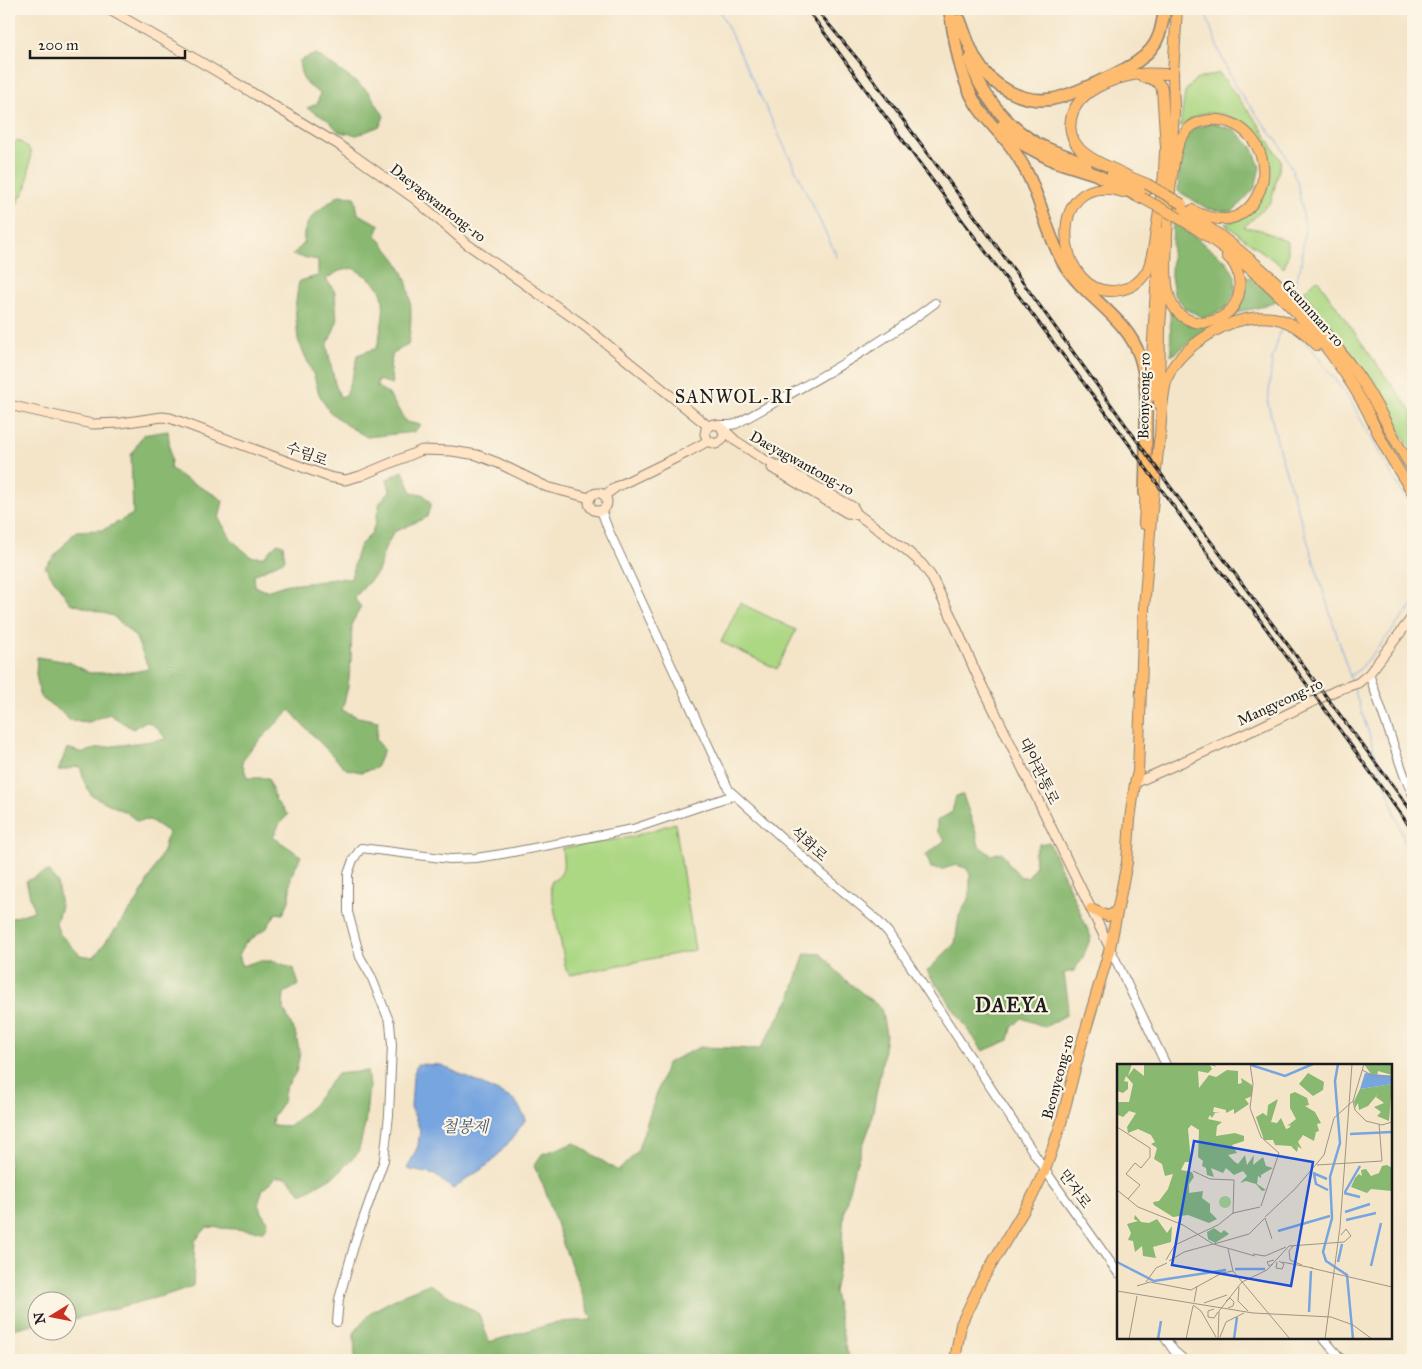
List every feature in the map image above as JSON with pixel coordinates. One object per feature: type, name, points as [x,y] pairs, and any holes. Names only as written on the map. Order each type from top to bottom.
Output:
[{"type":"highway","points":[[949,9],[957,18],[970,49],[984,73],[1010,92],[1029,99],[1040,100],[1052,99],[1072,93],[1123,70],[1139,60],[1152,47],[1159,36],[1165,9]]},
{"type":"highway","points":[[957,18],[972,67],[989,100],[1014,128],[1036,143],[1081,161],[1145,191]]},
{"type":"highway","points":[[957,18],[959,53],[970,84],[984,107],[1003,128],[1020,143],[1054,160],[1145,191]]},
{"type":"highway","points":[[957,18],[960,66],[966,85],[976,104],[1010,146],[1029,176],[1048,229],[1064,264],[1078,282],[1121,323],[1131,337],[1140,358],[1146,388],[1145,493]]},
{"type":"main road","name":"Daeyagwantong-ro","points":[[108,9],[339,145],[415,199],[467,244],[582,324],[708,426]]},
{"type":"main road","name":"Beonyeong-ro","points":[[1135,783],[1139,614],[1155,304],[1174,111],[1171,74],[1171,9]]},
{"type":"main road","name":"Beonyeong-ro","points":[[955,1360],[961,1324],[981,1282],[1033,1195],[1045,1170],[1060,1127],[1080,1049],[1110,948],[1127,862],[1130,820],[1138,772],[1144,609],[1159,448],[1160,327],[1167,241],[1166,147],[1177,9]]},
{"type":"main road","points":[[1145,191],[1100,188],[1084,194],[1070,211],[1065,232],[1068,253],[1080,275],[1096,287],[1103,290],[1119,290],[1132,286],[1144,276],[1152,254],[1167,185],[1180,141],[1183,134],[1197,122],[1217,119],[1230,123],[1244,131],[1254,142],[1261,155],[1264,172],[1262,185],[1250,207],[1240,215],[1223,220],[1204,216],[1180,210],[1145,191],[1126,175],[1088,156],[1075,142],[1071,132],[1070,121],[1073,111],[1082,98],[1096,88],[1140,74],[1171,74]]},
{"type":"main road","points":[[1096,88],[1140,77],[1146,77],[1157,82],[1163,95],[1166,147]]},
{"type":"main road","points":[[1062,155],[1104,166],[1126,175]]},
{"type":"main road","points":[[1167,241],[1167,276],[1173,305],[1186,318],[1195,321],[1203,322],[1221,318],[1228,314],[1234,308],[1240,286],[1239,276],[1233,263],[1180,210]]},
{"type":"main road","name":"Geumman-ro","points":[[1180,210],[1217,233],[1286,291],[1312,325],[1354,388],[1382,441],[1413,493]]},
{"type":"main road","points":[[1159,448],[1165,386],[1169,374],[1187,350],[1217,331],[1245,319],[1273,318],[1293,325],[1312,325]]},
{"type":"main road","name":"Geumman-ro","points":[[1312,325],[1358,375],[1411,465]]},
{"type":"main road","name":"수림로","points":[[9,405],[92,424],[162,417],[170,418],[329,477],[345,480],[360,476],[422,450],[461,452],[498,463],[547,487],[590,498],[596,493],[602,493],[605,496],[616,487],[708,441]]},
{"type":"main road","points":[[713,424],[722,428],[724,435],[719,442],[712,443],[708,441],[705,434],[708,426],[713,424]]},
{"type":"main road","name":"Daeyagwantong-ro","points":[[722,428],[736,441],[765,460],[853,507],[857,514]]},
{"type":"main road","name":"Daeyagwantong-ro","points":[[719,442],[734,445],[847,513],[857,514]]},
{"type":"main road","points":[[590,498],[589,503],[592,508],[601,510],[607,502],[605,496]]},
{"type":"main road","name":"대야관통로","points":[[857,514],[905,549],[922,564],[931,576],[976,673],[1110,948]]},
{"type":"main road","name":"Mangyeong-ro","points":[[1135,783],[1358,682],[1369,674],[1413,616]]},
{"type":"main road","points":[[1091,909],[1107,916],[1113,914],[1118,908]]},
{"type":"street","points":[[722,428],[876,348],[898,335],[936,305]]},
{"type":"street","name":"석화로","points":[[601,510],[724,781],[734,796],[820,873],[883,925],[1045,1170]]},
{"type":"street","points":[[1369,674],[1404,775],[1413,795]]},
{"type":"street","points":[[337,1322],[339,1299],[356,1239],[384,1160],[390,1106],[392,1045],[390,1023],[371,976],[360,957],[348,912],[348,874],[353,860],[361,848],[450,859],[494,855],[633,829],[734,796]]},
{"type":"street","name":"대야관통로","points":[[1110,948],[1166,1064]]},
{"type":"street","name":"만자로","points":[[1045,1170],[1117,1272]]},
{"type":"street","points":[[1166,1339],[1174,1351],[1182,1356],[1184,1360]]},
{"type":"street","points":[[1324,1339],[1342,1360]]},
{"type":"green space","points":[[316,54],[369,92],[384,116],[380,126],[357,135],[339,132],[328,120],[307,108],[317,104],[320,93],[304,80],[299,61]]},
{"type":"green space","points":[[1219,73],[1258,123],[1281,161],[1271,202],[1244,227],[1261,230],[1288,242],[1288,255],[1284,268],[1225,224],[1244,218],[1262,197],[1267,163],[1257,139],[1242,123],[1223,114],[1205,113],[1191,119],[1180,127],[1185,92],[1195,80]]},
{"type":"green space","points":[[1213,123],[1235,130],[1252,147],[1260,167],[1255,188],[1232,212],[1208,209],[1178,191],[1183,140],[1194,128]]},
{"type":"green space","points":[[18,140],[31,152],[27,186],[16,205],[9,202],[9,147]]},
{"type":"green space","points":[[339,195],[355,197],[358,214],[380,225],[376,235],[396,260],[406,280],[411,312],[408,345],[393,353],[390,366],[392,384],[378,380],[377,387],[388,393],[406,422],[421,425],[414,432],[367,437],[346,425],[329,411],[319,394],[314,376],[298,340],[295,308],[299,281],[318,276],[318,260],[292,255],[304,243],[304,234],[309,221]],"holes":[[[353,268],[372,280],[380,290],[383,304],[383,319],[377,348],[357,355],[355,368],[346,395],[340,397],[335,384],[327,346],[337,322],[335,292],[326,279],[339,271]]]},
{"type":"green space","points":[[1173,220],[1227,262],[1235,276],[1235,293],[1225,309],[1204,318],[1186,309],[1174,294],[1171,276]]},
{"type":"green space","points":[[1247,277],[1256,279],[1278,300],[1257,308],[1242,311],[1202,333],[1171,356],[1170,308],[1189,325],[1216,323],[1238,310]]},
{"type":"green space","points":[[1317,279],[1413,413],[1413,452],[1389,413],[1304,291]]},
{"type":"green space","points":[[168,431],[170,468],[223,501],[219,519],[233,541],[251,557],[264,557],[277,543],[283,545],[285,560],[254,575],[255,586],[266,591],[288,584],[323,581],[333,578],[351,579],[359,547],[372,532],[380,502],[390,491],[387,479],[403,471],[412,493],[423,494],[431,503],[427,517],[394,532],[385,548],[378,572],[354,598],[361,607],[352,623],[348,687],[342,710],[358,717],[378,721],[376,740],[384,749],[376,768],[361,772],[346,769],[290,710],[250,750],[242,762],[247,778],[268,778],[276,801],[288,815],[280,823],[273,837],[301,856],[291,876],[289,901],[283,914],[276,913],[267,928],[244,944],[239,954],[242,966],[258,961],[275,961],[294,969],[299,985],[284,993],[283,1008],[295,1032],[300,1053],[296,1072],[285,1089],[283,1102],[273,1116],[272,1125],[290,1126],[312,1106],[337,1074],[367,1071],[369,1086],[365,1125],[358,1153],[337,1174],[302,1194],[287,1177],[275,1177],[262,1191],[258,1205],[268,1223],[264,1231],[207,1227],[195,1241],[193,1286],[78,1318],[78,1292],[28,1292],[28,1325],[9,1330],[9,919],[34,911],[26,881],[48,871],[57,882],[61,906],[56,923],[59,933],[80,955],[94,957],[138,900],[163,851],[168,832],[150,820],[137,821],[127,813],[91,795],[84,781],[80,766],[58,771],[67,748],[83,753],[98,748],[166,739],[156,727],[146,721],[133,729],[109,714],[89,722],[69,720],[40,697],[36,674],[37,657],[69,662],[90,673],[133,672],[149,669],[136,638],[126,628],[113,616],[70,603],[45,567],[76,531],[103,530],[133,514],[131,455],[143,435]]},
{"type":"green space","points":[[740,603],[796,630],[777,669],[721,642]]},
{"type":"green space","points":[[963,795],[979,846],[991,855],[1002,852],[1009,864],[1021,877],[1028,877],[1036,865],[1034,854],[1039,844],[1049,842],[1091,937],[1083,957],[1074,971],[1064,973],[1068,1001],[1066,1015],[1045,1027],[1022,1018],[1012,1028],[1009,1040],[983,1051],[927,971],[955,943],[959,916],[967,902],[970,889],[970,874],[966,868],[956,865],[943,869],[931,868],[926,855],[945,840],[937,831],[937,821],[952,812],[956,796]]},
{"type":"green space","points":[[675,823],[695,950],[570,975],[566,970],[550,886],[552,881],[560,875],[563,868],[562,848],[631,837]]},
{"type":"green space","points":[[805,953],[821,954],[843,978],[881,1008],[886,1035],[870,1126],[854,1170],[844,1212],[841,1256],[834,1292],[846,1350],[850,1360],[355,1360],[354,1333],[371,1312],[406,1293],[429,1284],[479,1314],[489,1342],[558,1322],[592,1320],[544,1187],[534,1166],[542,1154],[575,1143],[618,1171],[637,1152],[667,1063],[700,1047],[760,1049],[790,999]]},
{"type":"water","name":"철봉제","points":[[417,1064],[441,1065],[515,1100],[526,1119],[492,1162],[453,1189],[435,1175],[407,1169],[418,1146],[420,1130],[411,1107],[413,1077]]},
{"type":"waterway","points":[[98,9],[105,13]]},
{"type":"waterway","points":[[719,9],[837,257]]},
{"type":"waterway","points":[[1204,9],[1219,51],[1236,88],[1281,146],[1297,181],[1305,226],[1301,265],[1292,293]]},
{"type":"waterway","points":[[1282,326],[1272,360],[1268,404],[1280,453],[1351,680]]},
{"type":"waterway","points":[[1282,328],[1292,330],[1312,349],[1350,400],[1395,481],[1413,508]]},
{"type":"waterway","points":[[1351,675],[1361,668],[1413,605]]},
{"type":"waterway","points":[[1354,689],[1413,867]]},
{"type":"railway","points":[[807,9],[1118,429],[1217,567],[1252,609],[1413,831]]},
{"type":"railway","points":[[816,9],[860,62],[985,230],[1174,492],[1413,813]]},
{"type":"district","name":"SANWOL-RI","points":[[734,397]]},
{"type":"district","name":"DAEYA","points":[[1012,1005]]}]
